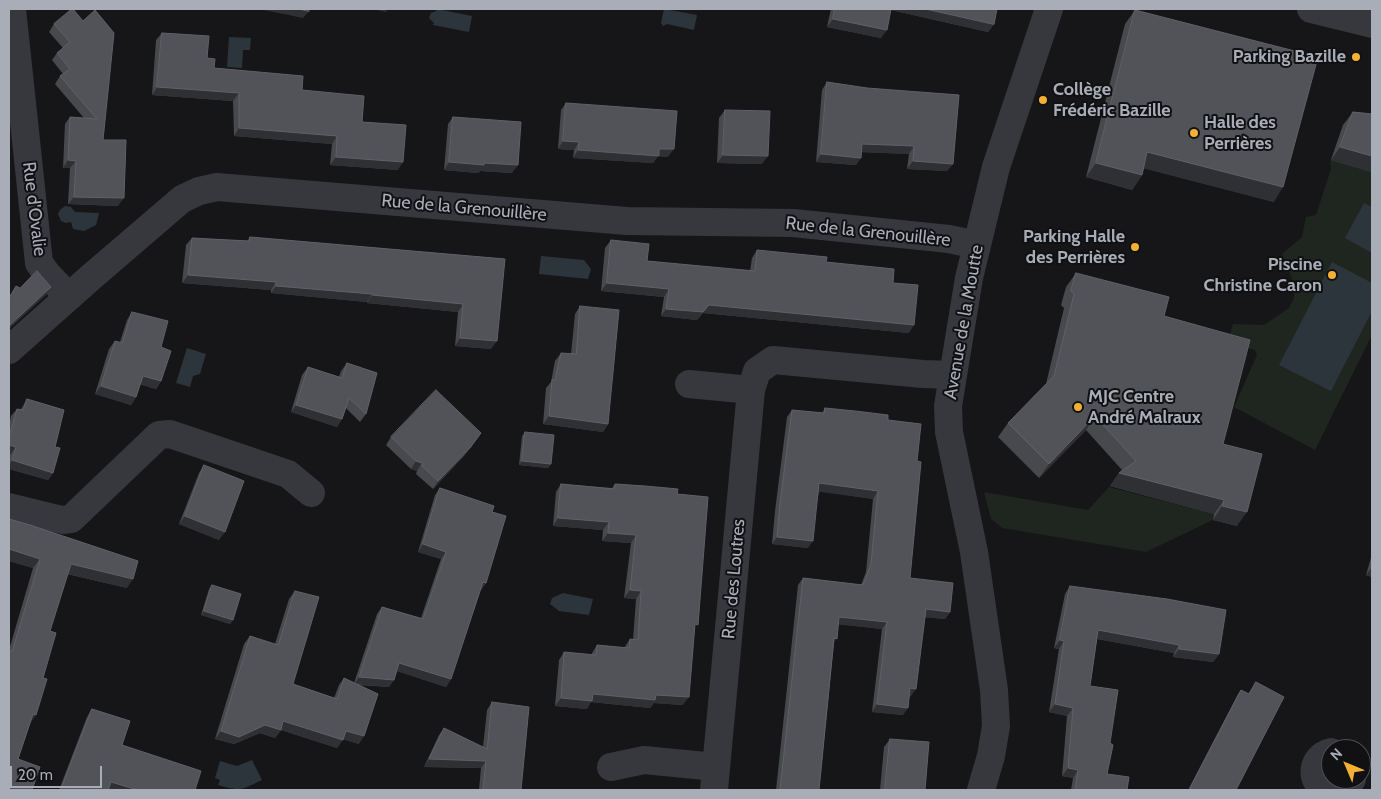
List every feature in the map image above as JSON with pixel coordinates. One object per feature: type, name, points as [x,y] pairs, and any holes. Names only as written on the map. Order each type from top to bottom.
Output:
[{"type":"street","name":"Rue d'Ovalie","points":[[12,9],[17,138],[39,262],[47,274],[69,297]]},
{"type":"street","name":"Avenue de la Moutte","points":[[981,790],[991,756],[996,726],[994,690],[974,552],[949,432],[948,406],[969,278],[996,166],[1049,9]]},
{"type":"street","points":[[1311,9],[1372,24]]},
{"type":"street","name":"Rue de la Grenouillère","points":[[9,350],[182,199],[199,191],[217,187],[627,221],[793,223],[948,239],[977,245]]},
{"type":"street","name":"Rue des Loutres","points":[[610,767],[644,760],[715,778],[751,390],[756,371],[773,360],[952,375]]},
{"type":"street","points":[[690,384],[751,390]]},
{"type":"street","points":[[9,507],[62,520],[71,519],[159,435],[170,434],[288,474],[311,493]]},
{"type":"street","points":[[1321,757],[1315,766],[1315,779],[1318,784],[1321,784]]},
{"type":"shaded area","points":[[437,9],[472,16],[469,32],[433,25],[434,23],[429,18],[431,13]]},
{"type":"shaded area","points":[[664,9],[697,15],[694,30],[667,24],[663,26],[661,23]]},
{"type":"shaded area","points":[[229,37],[251,38],[250,50],[243,50],[242,68],[227,67]]},
{"type":"shaded area","name":"Piscine Christine Caron","points":[[1372,119],[1372,335],[1315,450],[1234,407],[1257,355],[1255,350],[1227,343],[1233,324],[1264,325],[1289,308],[1294,298],[1294,284],[1282,254],[1302,237],[1306,217],[1316,215],[1331,169],[1330,162],[1343,125],[1366,127]]},
{"type":"shaded area","points":[[1364,203],[1372,207],[1372,253],[1345,238]]},
{"type":"shaded area","points":[[65,206],[71,207],[75,212],[99,213],[96,225],[84,231],[73,229],[71,222],[61,221],[58,214]]},
{"type":"shaded area","points":[[541,256],[584,260],[591,269],[588,279],[539,274]]},
{"type":"shaded area","points":[[1332,262],[1372,283],[1372,311],[1331,391],[1279,365]]},
{"type":"shaded area","points":[[187,348],[206,354],[200,374],[193,376],[190,387],[176,383]]},
{"type":"shaded area","points":[[1109,487],[1214,514],[1213,520],[1146,552],[1002,528],[991,519],[984,492],[1088,510]]},
{"type":"shaded area","points":[[563,593],[593,599],[589,615],[559,611],[550,604],[552,598]]},
{"type":"shaded area","points":[[252,760],[262,780],[241,789],[232,789],[218,785],[220,780],[215,778],[220,761],[237,766]]},
{"type":"building","points":[[72,9],[83,21],[95,10],[114,33],[103,140],[126,140],[124,198],[74,197],[76,161],[68,160],[70,117],[97,119],[60,76],[70,69],[57,53],[70,42],[54,24]]},
{"type":"building","points":[[835,9],[891,9],[887,30],[833,19]]},
{"type":"building","points":[[926,9],[997,9],[994,24]]},
{"type":"building","name":"Halle des Perrières","points":[[1135,10],[1318,57],[1283,187],[1147,152],[1142,175],[1096,163]]},
{"type":"building","points":[[162,33],[209,36],[207,58],[215,59],[214,68],[303,76],[302,90],[364,96],[362,122],[406,125],[403,162],[336,157],[337,136],[239,128],[239,93],[157,87]]},
{"type":"building","points":[[827,82],[867,88],[959,95],[953,164],[913,161],[914,146],[862,144],[861,158],[821,154]]},
{"type":"building","points":[[566,103],[677,111],[674,149],[659,149],[659,156],[578,150],[579,142],[563,141]]},
{"type":"building","points":[[725,110],[770,111],[768,156],[723,155]]},
{"type":"building","points":[[1353,112],[1372,114],[1372,156],[1340,147]]},
{"type":"building","points":[[453,117],[521,122],[518,165],[449,162]]},
{"type":"building","points":[[250,237],[505,259],[497,341],[460,338],[463,304],[276,286],[276,282],[188,275],[192,238],[249,241]]},
{"type":"building","points":[[611,240],[649,244],[647,261],[755,271],[757,250],[827,257],[826,262],[894,269],[893,283],[918,285],[914,325],[709,305],[703,312],[666,309],[669,289],[607,283]]},
{"type":"building","points":[[37,271],[51,287],[9,326],[9,298],[16,286],[20,288]]},
{"type":"building","name":"MJC Centre André Malraux","points":[[1076,273],[1169,297],[1164,316],[1250,340],[1223,444],[1262,454],[1247,512],[1222,506],[1224,500],[1119,473],[1136,461],[1095,416],[1049,464],[1008,423],[1054,376],[1074,294],[1071,291]]},
{"type":"building","points":[[580,306],[619,310],[608,424],[549,416],[552,380],[555,380],[561,353],[576,354]]},
{"type":"building","points":[[132,312],[168,321],[161,347],[171,351],[161,381],[143,376],[136,397],[101,386],[115,341],[122,343]]},
{"type":"building","points":[[347,363],[377,373],[366,414],[349,398],[342,419],[296,405],[308,367],[342,378]]},
{"type":"building","points":[[436,390],[481,433],[470,448],[438,481],[422,466],[422,463],[416,461],[391,437]]},
{"type":"building","points":[[27,399],[64,410],[55,447],[60,448],[53,473],[12,460],[16,447],[9,445],[9,437],[17,409],[23,410]]},
{"type":"building","points":[[825,408],[888,415],[888,420],[921,424],[917,461],[921,462],[910,578],[953,583],[950,612],[926,609],[916,689],[910,688],[908,708],[877,704],[887,622],[839,617],[837,639],[834,638],[819,790],[780,790],[803,578],[863,585],[871,564],[878,491],[819,483],[813,541],[777,537],[792,410],[824,413]]},
{"type":"building","points":[[525,432],[554,435],[551,464],[522,461]]},
{"type":"building","points":[[204,465],[244,481],[225,532],[185,516]]},
{"type":"building","points":[[561,484],[614,489],[615,484],[645,486],[678,489],[677,494],[708,497],[698,625],[695,624],[689,697],[656,695],[655,700],[593,694],[592,701],[561,698],[564,652],[596,655],[597,645],[629,648],[630,639],[638,640],[641,591],[630,590],[636,535],[608,533],[609,522],[558,518]]},
{"type":"building","points":[[440,488],[494,506],[492,512],[506,516],[486,583],[483,582],[451,679],[399,663],[394,680],[359,677],[382,607],[423,619],[446,552],[423,544]]},
{"type":"building","points":[[9,519],[138,561],[133,579],[71,564],[50,631],[56,633],[43,678],[47,679],[36,715],[33,714],[18,759],[40,767],[32,790],[9,790],[9,650],[12,652],[40,559],[9,549]]},
{"type":"building","points":[[212,585],[241,594],[233,620],[204,611]]},
{"type":"building","points":[[1070,586],[1167,599],[1226,610],[1219,654],[1179,649],[1179,645],[1098,630],[1090,686],[1118,690],[1110,743],[1113,745],[1107,774],[1129,777],[1127,790],[1075,790],[1078,770],[1068,768],[1073,708],[1055,704],[1064,641],[1060,640]]},
{"type":"building","points":[[295,591],[319,597],[293,684],[337,699],[344,678],[378,694],[364,736],[346,731],[343,740],[283,721],[281,730],[265,725],[239,737],[221,731],[250,636],[278,645]]},
{"type":"building","points":[[1256,682],[1284,697],[1236,790],[1193,790],[1190,788],[1241,690],[1249,694]]},
{"type":"building","points":[[492,702],[529,707],[521,790],[483,790],[486,761],[429,759],[444,728],[487,749]]},
{"type":"building","points":[[92,709],[130,721],[122,745],[201,771],[195,790],[138,790],[111,782],[108,790],[61,790]]},
{"type":"building","points":[[890,739],[929,742],[925,790],[885,790]]},
{"type":"place","name":"Parking Bazille","points":[[1356,57]]},
{"type":"place","name":"Collège Frédéric Bazille","points":[[1043,100]]},
{"type":"place","name":"Halle des Perrières","points":[[1194,133]]},
{"type":"place","name":"Parking Halle des Perrières","points":[[1135,247]]},
{"type":"place","name":"Piscine Christine Caron","points":[[1332,275]]},
{"type":"place","name":"MJC Centre André Malraux","points":[[1078,407]]}]
